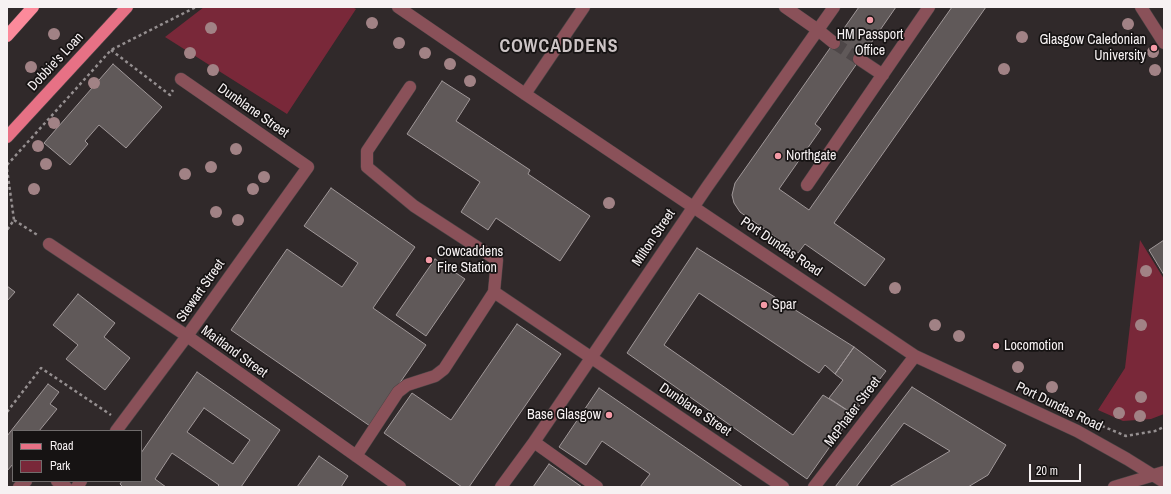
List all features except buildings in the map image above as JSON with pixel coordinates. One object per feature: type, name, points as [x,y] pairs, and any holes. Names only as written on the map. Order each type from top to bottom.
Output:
[{"type":"highway","points":[[7,36],[33,7]]},
{"type":"main road","name":"Dobbie's Loan","points":[[7,137],[127,7]]},
{"type":"street","name":"Port Dundas Road","points":[[398,7],[915,356],[1077,431],[1159,473],[1164,482]]},
{"type":"street","points":[[785,7],[834,43]]},
{"type":"street","name":"Milton Street","points":[[501,487],[534,442],[694,206],[834,7]]},
{"type":"street","points":[[807,185],[929,7]]},
{"type":"street","points":[[1141,7],[1164,43]]},
{"type":"street","points":[[525,94],[579,9]]},
{"type":"street","points":[[859,60],[883,75]]},
{"type":"street","name":"Dunblane Street","points":[[181,79],[308,167]]},
{"type":"street","points":[[356,456],[398,392],[407,385],[435,376],[444,369],[494,292],[497,260],[414,206],[368,167],[367,151],[410,87]]},
{"type":"street","name":"Stewart Street","points":[[119,427],[187,336],[308,167]]},
{"type":"street","name":"Maitland Street","points":[[49,244],[187,336],[397,486]]},
{"type":"street","name":"Dunblane Street","points":[[494,292],[783,487]]},
{"type":"street","name":"McPhater Street","points":[[814,487],[915,356]]},
{"type":"street","points":[[534,442],[597,487]]},
{"type":"street","points":[[1114,487],[1159,473]]},
{"type":"path","points":[[7,165],[111,50],[196,7]]},
{"type":"path","points":[[111,50],[170,95],[181,79]]},
{"type":"path","points":[[7,168],[14,220],[7,230]]},
{"type":"path","points":[[14,220],[49,244]]},
{"type":"path","points":[[7,412],[41,368],[119,427]]},
{"type":"path","points":[[1098,425],[1126,436],[1155,431],[1164,427]]},
{"type":"green space","points":[[204,7],[352,7],[356,9],[287,114],[165,37]]},
{"type":"green space","points":[[1140,240],[1164,279],[1164,414],[1151,419],[1123,421],[1098,410],[1125,368]]},
{"type":"tunnel","points":[[834,43],[859,59]]},
{"type":"place","name":"HM Passport Office","points":[[870,20]]},
{"type":"place","name":"Glasgow Caledonian University","points":[[1154,48]]},
{"type":"place","name":"Northgate","points":[[778,156]]},
{"type":"place","name":"Cowcaddens Fire Station","points":[[429,260]]},
{"type":"place","name":"Spar","points":[[764,305]]},
{"type":"place","name":"Locomotion","points":[[996,346]]},
{"type":"place","name":"Base Glasgow","points":[[609,415]]},
{"type":"district","name":"COWCADDENS","points":[[559,47]]}]
